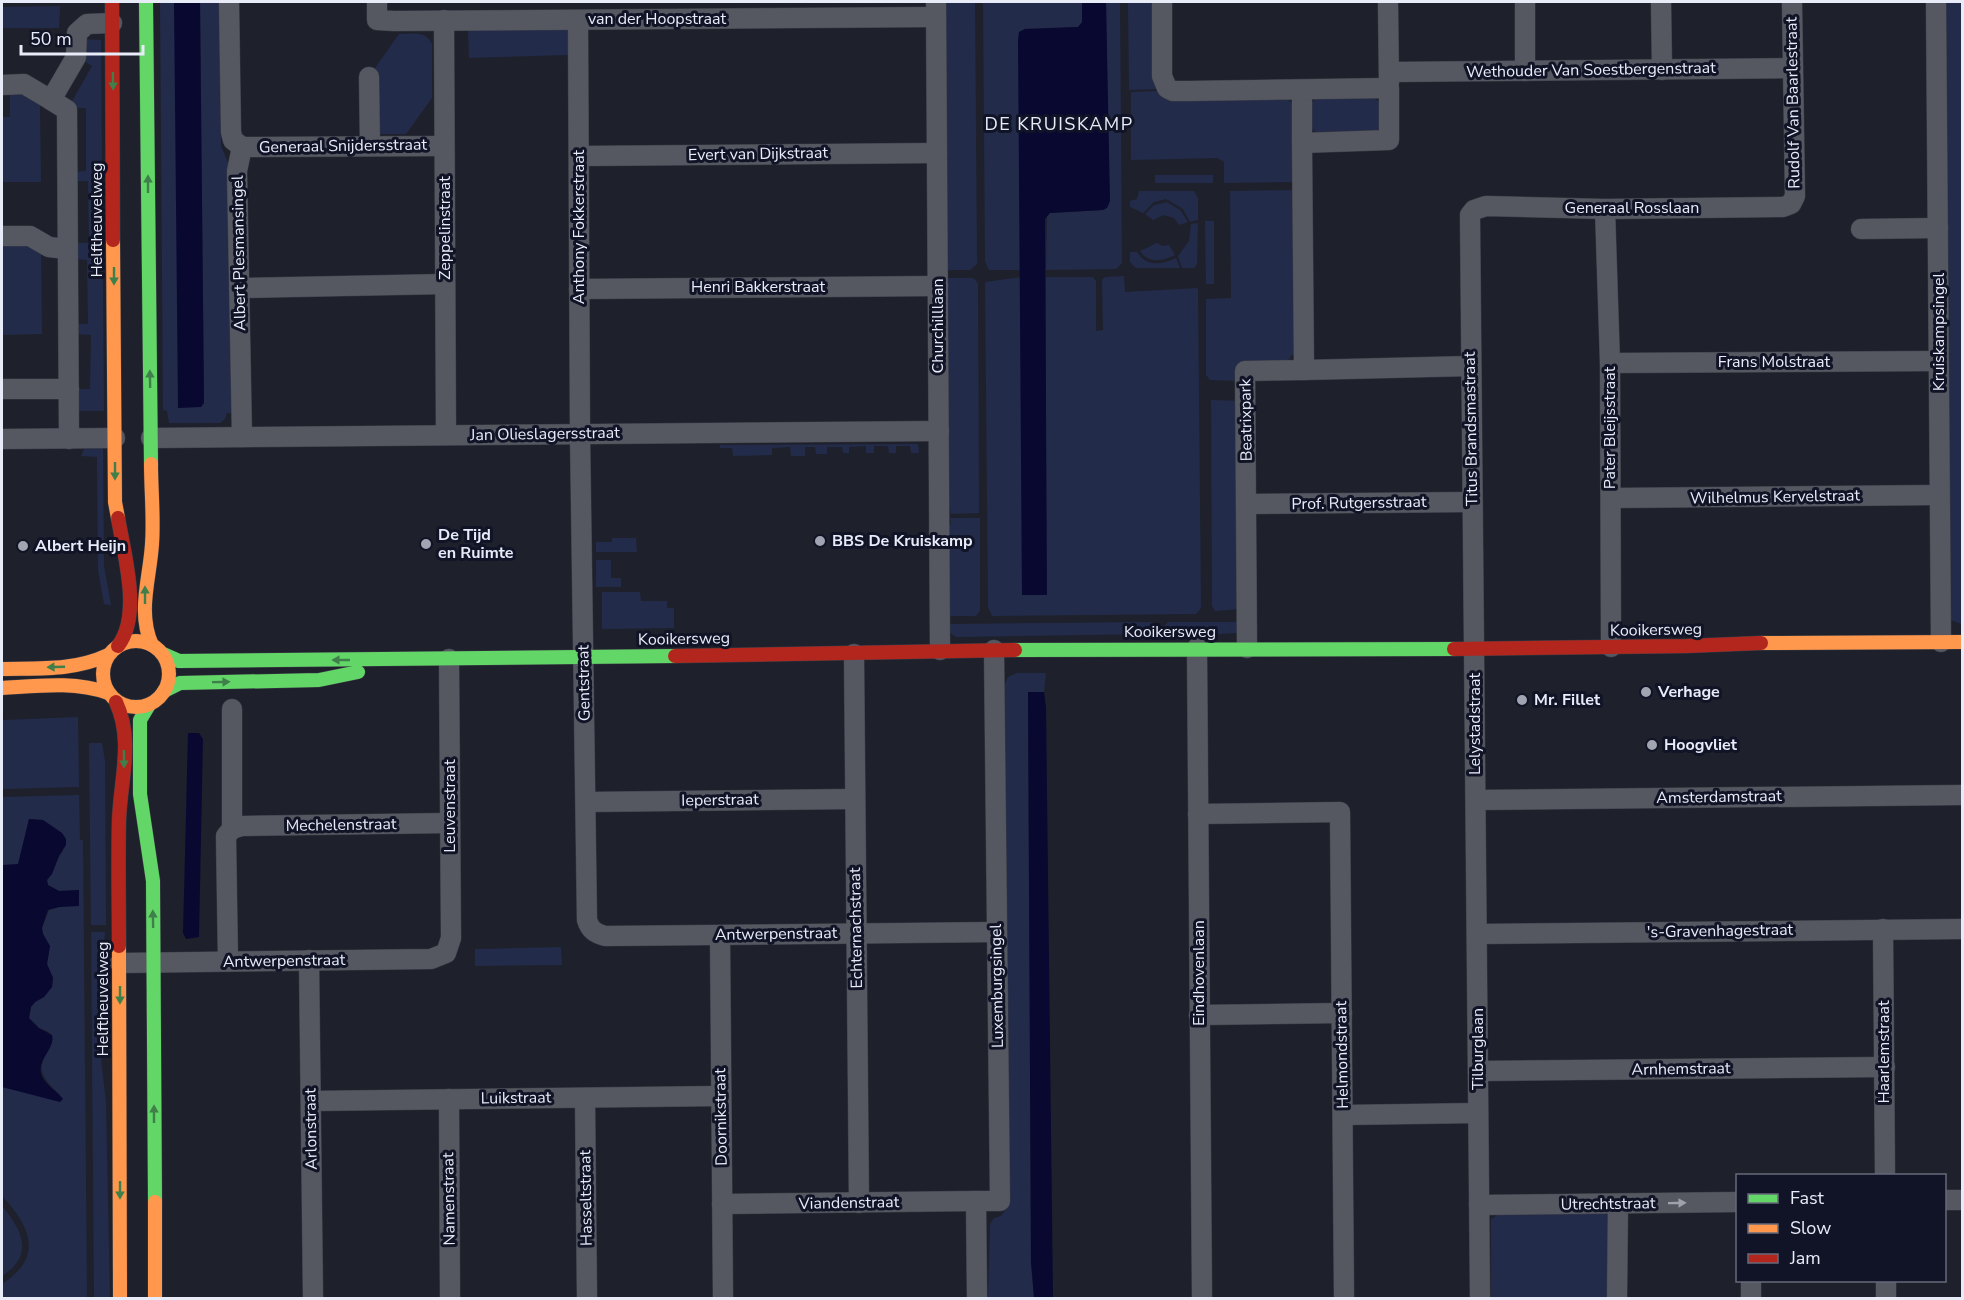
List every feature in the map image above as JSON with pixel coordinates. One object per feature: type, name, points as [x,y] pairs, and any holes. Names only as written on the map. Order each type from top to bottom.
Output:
[{"type":"main road","name":"Helftheuvelweg","points":[[112,2],[133,438],[152,544],[146,578],[145,627],[152,645]]},
{"type":"main road","name":"Helftheuvelweg","points":[[113,650],[125,637],[128,627],[130,586],[115,502],[133,438],[146,2]]},
{"type":"main road","points":[[2,669],[67,666],[98,661],[113,650],[135,641],[152,645],[163,654],[169,669],[164,691],[158,699],[149,705],[136,708],[98,688],[67,686],[2,688]]},
{"type":"main road","name":"Kooikersweg","points":[[163,654],[179,661],[400,660],[854,654],[940,650],[1474,649],[1941,642]]},
{"type":"main road","points":[[1941,642],[1962,642]]},
{"type":"main road","points":[[112,697],[103,681],[103,670],[113,650]]},
{"type":"main road","name":"Kooikersweg","points":[[164,691],[180,683],[319,680],[400,660]]},
{"type":"main road","name":"Helftheuvelweg","points":[[112,697],[122,710],[124,770],[118,818],[120,1299]]},
{"type":"main road","points":[[149,705],[140,720],[140,794],[153,881],[155,1299]]},
{"type":"street","points":[[229,2],[231,132],[233,140],[242,147]]},
{"type":"street","points":[[1162,2],[1162,76],[1167,88],[1173,91],[1302,90],[1389,80]]},
{"type":"street","points":[[1302,143],[1389,140],[1388,2]]},
{"type":"street","points":[[1525,2],[1526,71]]},
{"type":"street","points":[[1661,2],[1662,70]]},
{"type":"street","name":"Rudolf Van Baarlestraat","points":[[1791,204],[1795,196],[1792,2]]},
{"type":"street","name":"Kruiskampsingel","points":[[1936,2],[1941,642]]},
{"type":"street","name":"van der Hoopstraat","points":[[377,11],[444,21],[578,20],[787,10],[936,9]]},
{"type":"street","name":"Churchilllaan","points":[[936,9],[940,650]]},
{"type":"street","name":"Anthony Fokkerstraat","points":[[578,20],[580,434]]},
{"type":"street","name":"Zeppelinstraat","points":[[444,21],[446,435]]},
{"type":"street","points":[[51,100],[76,57],[77,33],[87,24],[112,23]]},
{"type":"street","name":"Wethouder Van Soestbergenstraat","points":[[1389,80],[1526,71],[1793,68]]},
{"type":"street","points":[[369,77],[370,146]]},
{"type":"street","points":[[2,85],[24,84],[67,110],[66,249],[69,440]]},
{"type":"street","points":[[1302,90],[1304,370],[1471,366]]},
{"type":"street","name":"Generaal Snijdersstraat","points":[[242,147],[444,146]]},
{"type":"street","name":"Albert Plesmansingel","points":[[242,147],[237,171],[241,288],[242,437]]},
{"type":"street","name":"Evert van Dijkstraat","points":[[579,156],[937,153]]},
{"type":"street","name":"Generaal Rosslaan","points":[[1474,210],[1486,206],[1605,209],[1783,207],[1791,204]]},
{"type":"street","name":"Pater Bleijsstraat","points":[[1605,209],[1610,363],[1611,647]]},
{"type":"street","name":"Titus Brandsmastraat","points":[[1474,210],[1469,221],[1474,649]]},
{"type":"street","points":[[1861,229],[1938,228]]},
{"type":"street","points":[[2,236],[30,236],[49,247],[66,249]]},
{"type":"street","points":[[241,288],[445,284]]},
{"type":"street","name":"Henri Bakkerstraat","points":[[579,289],[938,286]]},
{"type":"street","name":"Frans Molstraat","points":[[1610,363],[1938,361]]},
{"type":"street","name":"Beatrixpark","points":[[1247,648],[1245,371],[1304,370]]},
{"type":"street","points":[[2,389],[69,389]]},
{"type":"street","name":"Jan Olieslagersstraat","points":[[2,439],[939,431]]},
{"type":"street","name":"Gentstraat","points":[[580,434],[587,920],[593,931]]},
{"type":"street","name":"Wilhelmus Kervelstraat","points":[[1611,498],[1939,495]]},
{"type":"street","name":"Prof. Rutgersstraat","points":[[1246,504],[1472,502]]},
{"type":"street","name":"Eindhovenlaan","points":[[1197,648],[1202,1299]]},
{"type":"street","name":"Lelystadstraat","points":[[1474,649],[1476,800]]},
{"type":"street","name":"Luxemburgsingel","points":[[976,1201],[1000,1201],[994,650]]},
{"type":"street","name":"Echternachstraat","points":[[854,654],[859,1203]]},
{"type":"street","name":"Leuvenstraat","points":[[446,953],[451,938],[449,659]]},
{"type":"street","points":[[228,961],[226,836],[232,829],[232,709]]},
{"type":"street","name":"Amsterdamstraat","points":[[1476,800],[1962,795]]},
{"type":"street","name":"Ieperstraat","points":[[586,802],[855,798]]},
{"type":"street","name":"Tilburglaan","points":[[1476,800],[1480,1299]]},
{"type":"street","name":"Helmondstraat","points":[[1198,814],[1340,812],[1344,1299]]},
{"type":"street","name":"Mechelenstraat","points":[[232,829],[242,826],[450,823]]},
{"type":"street","name":"'s-Gravenhagestraat","points":[[1477,934],[1962,928]]},
{"type":"street","name":"Haarlemstraat","points":[[1883,929],[1885,1174]]},
{"type":"street","name":"Antwerpenstraat","points":[[593,931],[605,936],[997,932]]},
{"type":"street","name":"Doornikstraat","points":[[720,935],[723,1299]]},
{"type":"street","name":"Antwerpenstraat","points":[[120,963],[431,959],[446,953]]},
{"type":"street","name":"Arlonstraat","points":[[309,960],[313,1299]]},
{"type":"street","points":[[1199,1015],[1342,1013]]},
{"type":"street","name":"Arnhemstraat","points":[[1478,1071],[1885,1067]]},
{"type":"street","name":"Luikstraat","points":[[311,1101],[721,1096]]},
{"type":"street","name":"Hasseltstraat","points":[[585,1098],[587,1299]]},
{"type":"street","name":"Namenstraat","points":[[448,1099],[450,1299]]},
{"type":"street","points":[[1342,1114],[1478,1113]]},
{"type":"street","points":[[1946,1200],[1962,1200]]},
{"type":"street","points":[[976,1201],[977,1299]]},
{"type":"street","name":"Viandenstraat","points":[[722,1204],[976,1201]]},
{"type":"street","name":"Utrechtstraat","points":[[1479,1205],[1736,1202]]},
{"type":"street","points":[[1617,1299],[1618,1204]]},
{"type":"street","points":[[1751,1282],[1751,1299]]},
{"type":"street","points":[[1886,1282],[1886,1299]]},
{"type":"shaded area","points":[[160,2],[174,2],[204,403],[200,2],[220,2],[221,146],[229,165],[233,413],[227,413],[225,419],[220,423],[169,423],[167,411],[163,410]]},
{"type":"shaded area","points":[[174,2],[200,2],[204,403],[201,407],[178,408]]},
{"type":"shaded area","points":[[943,2],[975,2],[977,264],[970,270],[945,270]]},
{"type":"shaded area","points":[[983,2],[1082,2],[1082,23],[1078,27],[1025,29],[1019,32],[1021,270],[989,270],[985,261]]},
{"type":"shaded area","points":[[1082,2],[1106,2],[1110,201],[1107,208],[1103,210],[1050,213],[1045,219],[1047,595],[1022,595],[1018,40],[1019,32],[1025,29],[1078,27],[1082,22]]},
{"type":"shaded area","points":[[1106,2],[1120,2],[1122,263],[1116,269],[1046,270],[1047,216],[1050,213],[1103,210],[1109,204]]},
{"type":"shaded area","points":[[1128,2],[1155,2],[1157,89],[1129,90]]},
{"type":"shaded area","points":[[1942,2],[1961,2],[1962,624],[1948,619]]},
{"type":"shaded area","points":[[60,6],[59,28],[2,28],[2,7]]},
{"type":"shaded area","points":[[568,27],[568,55],[469,58],[468,30]]},
{"type":"shaded area","points":[[399,34],[422,35],[432,44],[432,98],[406,134],[376,134],[375,68]]},
{"type":"shaded area","points":[[83,39],[101,40],[104,411],[79,411],[78,389],[90,389],[91,335],[74,334],[74,324],[88,324],[87,260],[74,259],[74,243],[89,243],[88,181],[73,181],[73,172],[86,171],[86,108],[73,108],[70,105],[92,66],[84,61]]},
{"type":"shaded area","points":[[1158,91],[1166,98],[1283,97],[1291,102],[1294,109],[1294,182],[1224,183],[1224,162],[1217,158],[1131,160],[1131,92]]},
{"type":"shaded area","points":[[25,94],[25,98],[30,98],[40,105],[41,182],[2,182],[2,117],[10,117],[10,95]]},
{"type":"shaded area","points":[[1370,96],[1380,102],[1380,128],[1376,132],[1318,134],[1311,128],[1310,105],[1316,98]]},
{"type":"shaded area","points":[[1155,175],[1213,175],[1213,183],[1155,183]]},
{"type":"shaded area","points":[[1294,190],[1295,352],[1289,359],[1237,381],[1210,380],[1206,375],[1206,299],[1231,298],[1230,191]]},
{"type":"shaded area","points":[[1139,191],[1194,191],[1198,198],[1198,220],[1190,222],[1183,209],[1166,199],[1154,202],[1143,213],[1130,207],[1130,201],[1137,199]]},
{"type":"shaded area","points":[[1167,202],[1180,210],[1188,222],[1179,225],[1174,218],[1164,215],[1153,220],[1145,214],[1154,205]]},
{"type":"shaded area","points":[[1205,221],[1214,221],[1214,284],[1206,284]]},
{"type":"shaded area","points":[[1198,223],[1197,264],[1194,268],[1182,268],[1178,256],[1189,241],[1191,224]]},
{"type":"shaded area","points":[[1157,243],[1162,246],[1169,245],[1175,255],[1152,260],[1140,251]]},
{"type":"shaded area","points":[[2,246],[34,246],[41,250],[42,334],[2,335]]},
{"type":"shaded area","points":[[1130,252],[1137,252],[1145,260],[1155,263],[1176,258],[1180,268],[1136,268],[1130,262]]},
{"type":"shaded area","points":[[1124,276],[1125,292],[1198,288],[1201,608],[1196,614],[992,616],[988,607],[985,282],[1021,277],[1022,595],[1046,595],[1046,277],[1093,277],[1096,281],[1096,331],[1103,330],[1102,280],[1105,277]]},
{"type":"shaded area","points":[[946,278],[973,278],[978,283],[979,513],[951,514],[947,504]]},
{"type":"shaded area","points":[[1211,400],[1239,401],[1239,609],[1215,611],[1212,606]]},
{"type":"shaded area","points":[[918,444],[919,453],[911,453],[910,446],[896,446],[896,453],[889,453],[888,446],[874,446],[874,453],[866,453],[866,446],[849,447],[849,453],[843,453],[842,447],[827,447],[827,454],[816,454],[815,447],[805,447],[805,456],[791,456],[790,447],[772,448],[772,455],[733,456],[732,448],[720,448],[720,445]]},
{"type":"shaded area","points":[[103,448],[104,566],[111,605],[104,604],[98,570],[97,457],[81,456],[84,449]]},
{"type":"shaded area","points":[[950,518],[980,518],[980,611],[976,616],[948,616]]},
{"type":"shaded area","points":[[612,538],[636,538],[637,552],[596,552],[596,542],[612,542]]},
{"type":"shaded area","points":[[596,560],[611,560],[611,578],[621,578],[621,587],[596,587]]},
{"type":"shaded area","points":[[602,592],[640,592],[641,601],[667,601],[667,608],[674,608],[674,628],[602,629]]},
{"type":"shaded area","points":[[1152,622],[1157,627],[1157,634],[957,637],[949,629],[949,624]]},
{"type":"shaded area","points":[[1168,622],[1239,622],[1237,633],[1180,636],[1163,634],[1163,628]]},
{"type":"shaded area","points":[[1017,673],[1046,673],[1044,692],[1028,692],[1031,1262],[1034,1298],[988,1298],[990,1224],[1008,1207],[1004,686],[1008,677]]},
{"type":"shaded area","points":[[1028,692],[1044,692],[1046,707],[1053,1298],[1034,1298],[1031,1262]]},
{"type":"shaded area","points":[[78,717],[79,787],[2,789],[2,720]]},
{"type":"shaded area","points":[[188,733],[199,733],[203,739],[199,937],[186,939],[183,933]]},
{"type":"shaded area","points":[[89,743],[102,743],[105,761],[106,925],[91,925]]},
{"type":"shaded area","points":[[79,795],[80,840],[83,840],[87,1298],[2,1298],[2,1284],[24,1263],[29,1242],[20,1219],[2,1196],[2,1087],[60,1095],[50,1085],[42,1071],[49,1032],[39,1028],[29,1018],[31,1007],[52,987],[53,978],[47,964],[50,946],[42,928],[49,910],[79,905],[78,890],[59,891],[48,885],[47,880],[63,851],[62,833],[43,820],[29,819],[18,865],[2,865],[2,797]]},
{"type":"shaded area","points":[[29,819],[43,820],[62,833],[66,839],[66,845],[47,880],[48,885],[59,891],[79,890],[79,906],[48,910],[42,928],[50,946],[47,964],[53,978],[52,987],[31,1007],[29,1018],[39,1028],[52,1035],[51,1045],[41,1065],[41,1070],[46,1082],[63,1099],[60,1102],[2,1087],[2,865],[18,864]]},
{"type":"shaded area","points":[[91,932],[105,932],[101,978],[101,1059],[106,1102],[110,1298],[94,1298]]},
{"type":"shaded area","points":[[561,947],[562,965],[475,966],[475,949]]},
{"type":"shaded area","points":[[2,1206],[19,1233],[22,1251],[19,1260],[2,1276]]},
{"type":"shaded area","points":[[1500,1213],[1609,1213],[1610,1298],[1491,1298],[1491,1219]]},
{"type":"traffic: fast","points":[[146,2],[151,464]]},
{"type":"traffic: fast","points":[[1015,650],[1454,649]]},
{"type":"traffic: fast","points":[[163,654],[179,661],[675,656]]},
{"type":"traffic: fast","points":[[164,691],[180,683],[319,680],[358,672]]},
{"type":"traffic: fast","points":[[149,705],[140,720],[140,794],[153,881],[155,1202]]},
{"type":"traffic: slow","points":[[113,240],[115,502],[118,518]]},
{"type":"traffic: slow","points":[[151,464],[153,534],[145,620],[152,645]]},
{"type":"traffic: slow","points":[[129,641],[143,641],[155,646],[164,655],[169,674],[167,687],[160,698],[143,707],[129,707],[117,702],[108,693],[103,681],[103,667],[108,655],[117,646],[129,641]]},
{"type":"traffic: slow","points":[[1761,643],[1962,642]]},
{"type":"traffic: slow","points":[[2,669],[69,666],[108,655]]},
{"type":"traffic: slow","points":[[2,688],[69,686],[108,693]]},
{"type":"traffic: slow","points":[[119,946],[120,1298]]},
{"type":"traffic: slow","points":[[155,1202],[155,1298]]},
{"type":"traffic: jam","points":[[112,2],[113,240]]},
{"type":"traffic: jam","points":[[118,518],[127,566],[130,601],[129,618],[118,646]]},
{"type":"traffic: jam","points":[[1454,649],[1761,643]]},
{"type":"traffic: jam","points":[[675,656],[1015,650]]},
{"type":"traffic: jam","points":[[116,702],[124,731],[125,746],[119,821],[119,946]]},
{"type":"place","name":"BBS De Kruiskamp","points":[[820,541]]},
{"type":"place","name":"De Tijd en Ruimte","points":[[426,544]]},
{"type":"place","name":"Albert Heijn","points":[[23,546]]},
{"type":"place","name":"Verhage","points":[[1646,692]]},
{"type":"place","name":"Mr. Fillet","points":[[1522,700]]},
{"type":"place","name":"Hoogvliet","points":[[1652,745]]},
{"type":"district","name":"DE KRUISKAMP","points":[[1059,124]]}]
